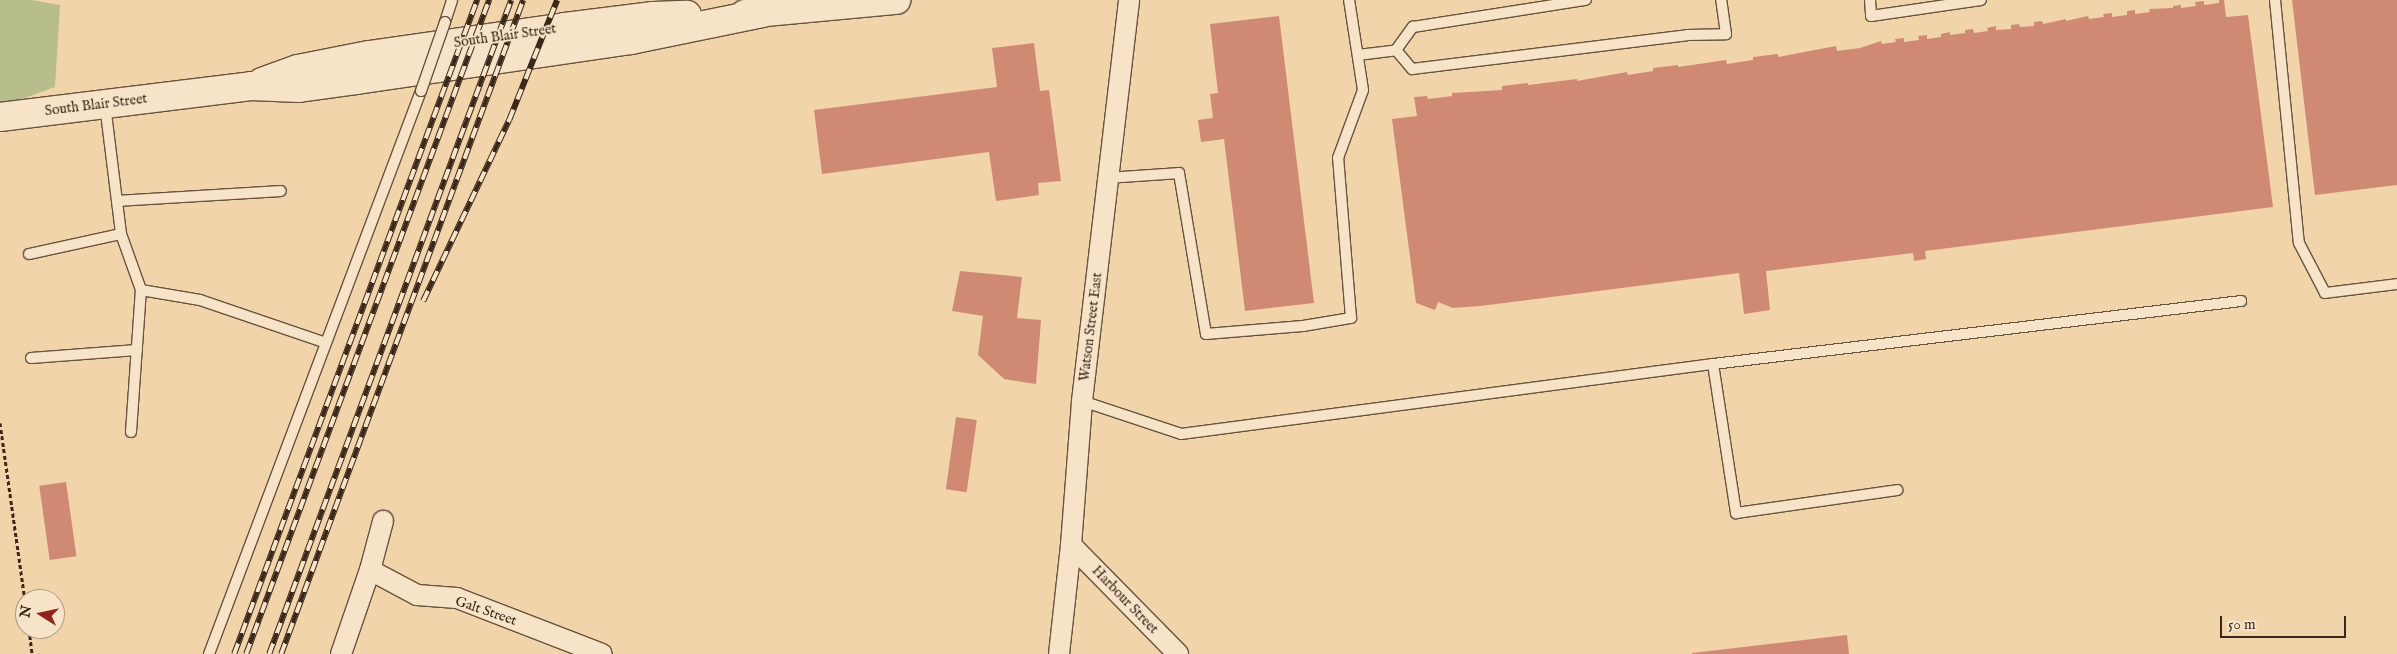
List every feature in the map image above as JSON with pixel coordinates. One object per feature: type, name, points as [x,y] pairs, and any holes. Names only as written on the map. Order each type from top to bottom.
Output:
[{"type":"street","name":"South Blair Street","points":[[0,117],[251,86],[298,68],[369,55],[555,28],[653,16],[762,13],[896,0]]},
{"type":"street","name":"Watson Street East","points":[[1059,654],[1071,545],[1082,401],[1129,0]]},
{"type":"street","points":[[341,654],[370,570],[382,521]]},
{"type":"street","name":"Harbour Street","points":[[1071,545],[1178,654]]},
{"type":"street","name":"Galt Street","points":[[370,570],[417,595],[457,598],[602,654]]},
{"type":"lane","points":[[209,654],[421,91],[452,0]]},
{"type":"lane","points":[[1108,178],[1179,173],[1206,334],[1302,326],[1351,318],[1338,158],[1362,90],[1349,0]]},
{"type":"lane","points":[[1358,55],[1396,50],[1413,27],[1586,0]]},
{"type":"lane","points":[[1396,50],[1412,69],[1687,35],[1726,34],[1721,0]]},
{"type":"lane","points":[[1870,0],[1871,16],[1981,0]]},
{"type":"lane","points":[[2275,0],[2299,243],[2325,294],[2397,284]]},
{"type":"lane","points":[[105,104],[120,234],[142,290],[131,432]]},
{"type":"lane","points":[[117,201],[282,191]]},
{"type":"lane","points":[[29,254],[120,234]]},
{"type":"lane","points":[[142,290],[200,300],[326,343]]},
{"type":"lane","points":[[1082,401],[1181,434],[1713,364],[2241,301]]},
{"type":"lane","points":[[31,358],[137,350]]},
{"type":"lane","points":[[1713,364],[1736,513],[1897,490]]},
{"type":"path","points":[[0,423],[23,589]]},
{"type":"path","points":[[30,639],[32,654]]},
{"type":"green space","points":[[0,0],[31,0],[60,5],[55,87],[0,107]]},
{"type":"building","points":[[2219,0],[2224,0],[2226,17],[2248,15],[2273,207],[1925,251],[1926,259],[1914,261],[1913,253],[1766,271],[1770,310],[1744,314],[1739,273],[1480,306],[1453,308],[1438,302],[1435,310],[1416,303],[1392,119],[1417,116],[1414,97],[1427,96],[1428,99],[1452,96],[1452,93],[1502,90],[1502,86],[1577,79],[1577,81],[1627,72],[1628,75],[1653,71],[1653,68],[1678,65],[1678,67],[1726,60],[1727,64],[1753,60],[1753,57],[1778,54],[1778,57],[1836,46],[1837,51],[1860,48],[1881,41],[1882,44],[1896,42],[1895,39],[1904,38],[1904,42],[1919,40],[1918,36],[1927,35],[1927,39],[1941,37],[1941,34],[1950,32],[1950,35],[1965,33],[1965,30],[1973,29],[1974,33],[1988,31],[1987,28],[1996,26],[1996,30],[2011,29],[2011,25],[2019,24],[2020,27],[2034,26],[2034,22],[2042,21],[2043,24],[2088,16],[2089,19],[2104,17],[2103,14],[2112,13],[2112,17],[2127,15],[2127,11],[2135,10],[2135,14],[2150,12],[2149,9],[2173,8],[2173,6],[2181,5],[2181,8],[2196,6],[2195,2],[2204,1],[2204,5],[2219,3]]},
{"type":"building","points":[[2292,0],[2397,0],[2397,185],[2315,195]]},
{"type":"building","points":[[1279,16],[1314,303],[1245,311],[1224,139],[1201,142],[1198,120],[1213,118],[1210,94],[1218,93],[1210,24]]},
{"type":"building","points":[[1034,43],[1040,91],[1049,90],[1061,181],[1038,183],[1039,195],[996,201],[989,152],[822,174],[814,110],[997,87],[992,48]]},
{"type":"building","points":[[960,271],[1022,277],[1017,318],[1041,320],[1036,384],[1004,379],[978,355],[983,316],[952,311]]},
{"type":"building","points":[[956,417],[977,420],[967,492],[946,489]]},
{"type":"building","points":[[66,482],[76,556],[50,560],[39,486]]},
{"type":"building","points":[[1847,635],[1849,654],[1692,654],[1692,653]]},
{"type":"railway","points":[[234,654],[477,0]]},
{"type":"railway","points":[[246,654],[489,0]]},
{"type":"railway","points":[[269,654],[511,0]]},
{"type":"railway","points":[[281,654],[523,0]]},
{"type":"railway","points":[[423,301],[509,120],[557,0]]}]
